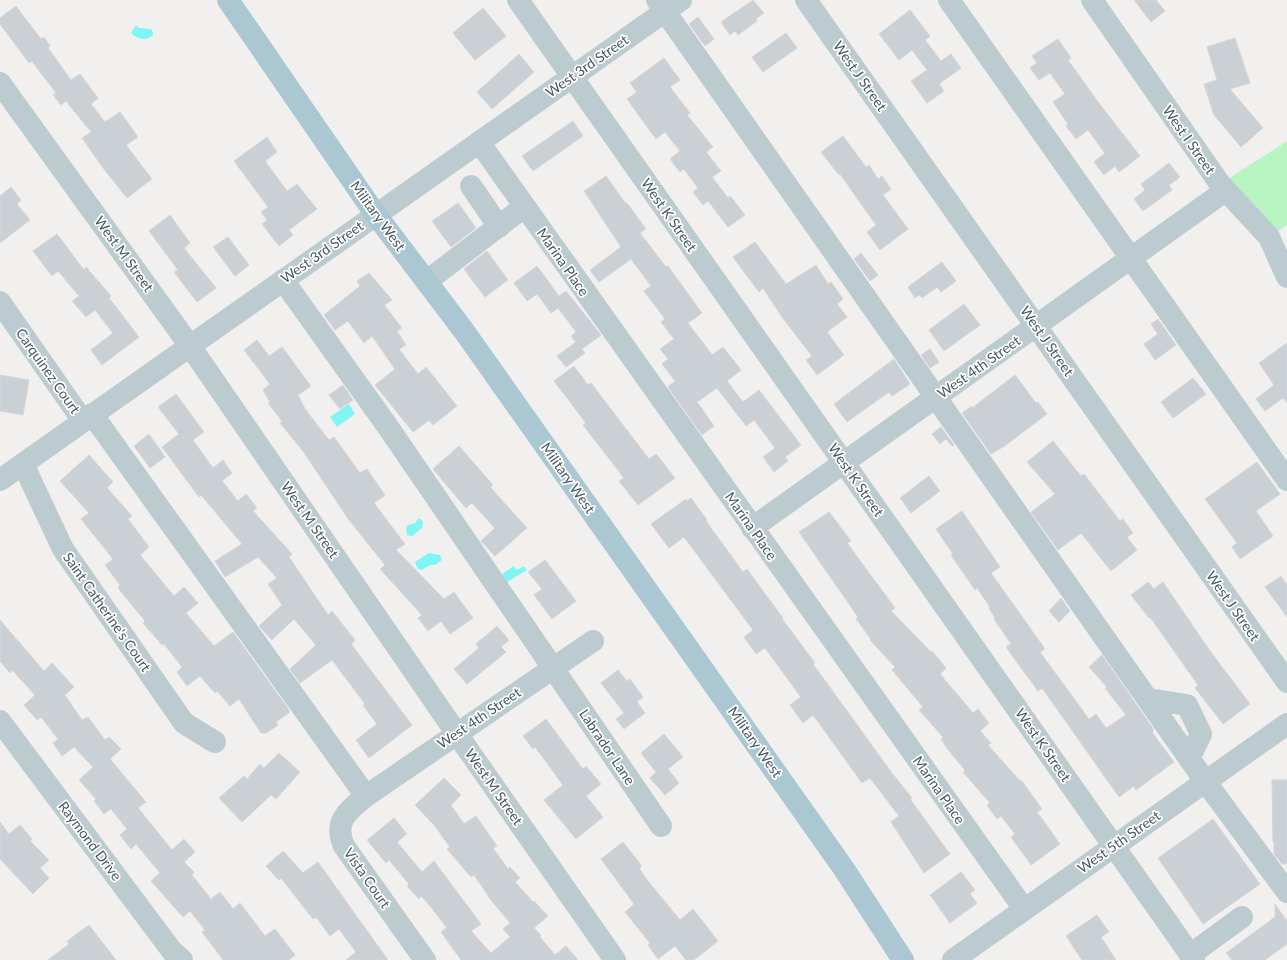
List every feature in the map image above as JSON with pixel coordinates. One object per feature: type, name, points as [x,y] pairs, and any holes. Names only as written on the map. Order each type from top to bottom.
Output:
[{"type":"main road","name":"Military West","points":[[228,0],[376,215],[469,338],[844,869],[903,960]]},
{"type":"street","name":"West K Street","points":[[518,0],[1192,957]]},
{"type":"street","name":"West J Street","points":[[806,0],[1287,682]]},
{"type":"street","points":[[949,0],[1287,480]]},
{"type":"street","name":"West I Street","points":[[1092,0],[1225,191],[1269,237],[1287,277]]},
{"type":"street","name":"West 3rd Street","points":[[0,480],[572,77],[668,4]]},
{"type":"street","points":[[668,4],[937,396],[1190,757],[1205,781],[1287,892]]},
{"type":"street","name":"West M Street","points":[[0,82],[190,346],[456,734],[615,960]]},
{"type":"street","name":"Marina Place","points":[[479,142],[1024,909]]},
{"type":"street","points":[[472,186],[499,226]]},
{"type":"street","name":"West 4th Street","points":[[752,528],[1225,191]]},
{"type":"street","points":[[427,281],[524,207]]},
{"type":"street","name":"Labrador Lane","points":[[283,280],[388,427],[661,826]]},
{"type":"street","name":"Carquinez Court","points":[[0,302],[88,418],[366,796]]},
{"type":"street","name":"Saint Catherine's Court","points":[[23,464],[63,549],[184,723],[216,742]]},
{"type":"street","name":"West 4th Street","points":[[366,796],[593,641]]},
{"type":"street","points":[[1148,699],[1187,705],[1201,734],[1190,757]]},
{"type":"street","name":"Raymond Drive","points":[[0,721],[171,957]]},
{"type":"street","name":"West 5th Street","points":[[953,960],[1287,724]]},
{"type":"street","name":"Vista Court","points":[[366,796],[345,816],[340,825],[340,836],[344,846],[425,960]]},
{"type":"street","points":[[1192,957],[1242,917]]},
{"type":"green space","points":[[1287,141],[1287,225],[1269,237],[1220,184]]},
{"type":"water","points":[[136,25],[139,28],[151,29],[153,35],[145,39],[136,37],[131,33]]},
{"type":"water","points":[[349,404],[355,414],[337,427],[330,417]]},
{"type":"water","points":[[419,518],[423,521],[422,528],[412,536],[407,535],[406,528],[408,525],[415,523]]},
{"type":"water","points":[[429,553],[440,555],[442,560],[435,565],[430,565],[422,570],[418,569],[415,562]]},
{"type":"water","points":[[514,566],[517,570],[524,566],[527,570],[507,582],[502,574]]},
{"type":"building","points":[[753,0],[764,13],[756,19],[757,21],[738,35],[735,31],[730,35],[721,22]]},
{"type":"building","points":[[1134,0],[1156,0],[1165,11],[1151,22]]},
{"type":"building","points":[[16,6],[41,39],[44,37],[50,46],[48,48],[71,80],[80,74],[98,98],[91,104],[105,122],[120,112],[138,137],[126,145],[152,179],[127,198],[82,138],[91,132],[66,101],[61,105],[53,95],[56,93],[32,61],[29,63],[0,24],[0,18]]},
{"type":"building","points":[[483,8],[506,36],[475,60],[453,33]]},
{"type":"building","points":[[910,10],[930,36],[925,40],[941,61],[951,54],[961,68],[939,84],[944,91],[927,103],[911,81],[927,70],[912,50],[899,60],[879,34]]},
{"type":"building","points":[[698,17],[714,39],[705,46],[689,24]]},
{"type":"building","points":[[786,33],[797,48],[763,72],[752,57]]},
{"type":"building","points":[[1235,38],[1250,83],[1230,89],[1263,128],[1241,147],[1214,115],[1204,84],[1217,80],[1207,47]]},
{"type":"building","points":[[1058,39],[1071,58],[1068,60],[1140,156],[1119,172],[1115,166],[1104,175],[1094,162],[1105,153],[1088,130],[1076,139],[1066,126],[1068,124],[1053,102],[1065,94],[1050,73],[1039,80],[1030,68],[1037,63],[1032,56]]},
{"type":"building","points":[[519,54],[534,72],[492,109],[477,92]]},
{"type":"building","points":[[664,58],[680,80],[670,87],[690,113],[687,115],[713,147],[706,152],[721,171],[712,177],[728,198],[730,196],[745,215],[728,227],[708,201],[703,205],[693,192],[698,188],[684,169],[680,172],[670,159],[680,151],[665,132],[656,139],[627,99],[637,92],[630,83]]},
{"type":"building","points":[[573,121],[583,136],[533,171],[522,156]]},
{"type":"building","points":[[843,136],[866,167],[869,165],[878,179],[882,176],[891,189],[883,195],[908,229],[880,250],[867,232],[876,225],[840,174],[839,175],[821,152]]},
{"type":"building","points":[[267,137],[277,152],[265,161],[287,191],[297,184],[317,209],[289,230],[293,235],[279,246],[262,224],[267,220],[261,212],[268,207],[234,161]]},
{"type":"building","points":[[1169,163],[1180,177],[1169,185],[1172,190],[1143,211],[1134,199],[1145,190],[1141,184]]},
{"type":"building","points":[[606,176],[646,229],[640,233],[666,267],[668,266],[702,313],[688,323],[712,355],[723,347],[741,370],[727,381],[743,402],[759,390],[801,445],[785,457],[788,461],[774,472],[763,457],[775,448],[754,420],[746,426],[717,388],[697,402],[714,426],[702,435],[668,387],[675,381],[662,364],[668,359],[660,349],[674,339],[661,322],[665,319],[644,291],[651,286],[631,259],[599,282],[590,270],[621,247],[584,191]]},
{"type":"building","points":[[11,187],[21,200],[17,204],[30,220],[0,243],[0,196]]},
{"type":"building","points":[[458,203],[476,228],[451,247],[432,221]]},
{"type":"building","points":[[170,215],[190,243],[184,248],[216,288],[197,302],[174,272],[178,270],[149,231]]},
{"type":"building","points":[[57,234],[84,270],[86,267],[111,296],[109,298],[139,337],[102,365],[91,350],[113,333],[95,310],[86,317],[72,301],[79,296],[58,271],[52,276],[33,251]]},
{"type":"building","points":[[228,237],[249,265],[235,276],[213,247]]},
{"type":"building","points":[[755,242],[786,284],[816,265],[828,284],[831,282],[843,299],[837,304],[847,317],[827,332],[844,355],[817,375],[806,360],[812,356],[782,317],[763,288],[759,292],[733,257]]},
{"type":"building","points":[[487,251],[508,280],[485,297],[464,269]]},
{"type":"building","points":[[861,253],[878,275],[870,281],[854,259]]},
{"type":"building","points":[[942,262],[956,281],[941,292],[937,287],[922,298],[919,295],[915,298],[908,287]]},
{"type":"building","points":[[537,266],[559,296],[566,291],[601,335],[582,349],[585,353],[566,367],[557,356],[576,342],[571,336],[576,332],[558,308],[551,313],[537,294],[527,301],[514,283]]},
{"type":"building","points":[[369,273],[392,300],[384,305],[402,328],[397,331],[406,345],[399,349],[418,374],[426,367],[457,406],[433,425],[429,420],[413,432],[375,385],[395,369],[372,336],[364,343],[348,321],[335,330],[324,315],[360,286],[357,281]]},
{"type":"building","points":[[964,304],[980,325],[944,351],[929,330]]},
{"type":"building","points":[[1158,319],[1176,345],[1155,360],[1144,344],[1158,334],[1151,324]]},
{"type":"building","points":[[257,340],[269,356],[282,347],[311,386],[298,395],[305,409],[329,440],[334,437],[360,473],[367,469],[385,495],[374,503],[405,544],[396,550],[444,599],[454,592],[473,618],[450,634],[441,621],[428,631],[418,618],[422,615],[380,569],[385,565],[349,520],[303,451],[280,423],[282,421],[268,403],[270,402],[263,390],[270,384],[244,350]]},
{"type":"building","points":[[1287,343],[1287,403],[1283,398],[1265,411],[1256,399],[1274,385],[1259,363]]},
{"type":"building","points":[[930,349],[939,362],[930,368],[921,355]]},
{"type":"building","points":[[894,359],[910,384],[892,396],[889,392],[847,422],[834,404]]},
{"type":"building","points":[[574,366],[588,385],[591,383],[649,459],[656,454],[675,478],[638,505],[619,481],[624,478],[583,425],[586,423],[554,381]]},
{"type":"building","points":[[0,375],[29,380],[23,415],[0,411]]},
{"type":"building","points":[[1015,375],[1036,403],[1038,402],[1047,414],[1006,445],[991,454],[962,413],[972,406],[972,408]]},
{"type":"building","points":[[1193,378],[1206,394],[1173,418],[1161,402]]},
{"type":"building","points":[[343,385],[353,400],[340,409],[329,395]]},
{"type":"building","points":[[176,394],[204,432],[193,440],[213,468],[223,460],[232,473],[222,481],[238,501],[246,494],[257,508],[253,511],[292,554],[289,557],[328,615],[332,611],[355,640],[351,644],[412,725],[369,758],[356,740],[377,724],[363,705],[365,704],[332,660],[300,683],[290,669],[316,645],[294,619],[272,640],[259,626],[282,605],[268,584],[277,578],[258,557],[225,577],[215,561],[242,544],[201,495],[199,497],[162,447],[179,434],[158,407]]},
{"type":"building","points":[[941,427],[954,445],[952,446],[946,439],[940,444],[932,434]]},
{"type":"building","points":[[149,434],[165,457],[150,468],[134,446]]},
{"type":"building","points":[[1053,441],[1081,476],[1084,474],[1120,521],[1123,519],[1133,533],[1127,537],[1137,550],[1111,571],[1081,533],[1058,550],[1031,512],[1055,494],[1027,462]]},
{"type":"building","points":[[459,446],[493,485],[490,487],[527,528],[495,556],[481,541],[495,528],[472,503],[466,508],[433,469]]},
{"type":"building","points":[[89,455],[113,482],[107,488],[132,516],[128,519],[149,547],[140,555],[174,596],[184,587],[198,603],[186,613],[214,646],[233,632],[287,707],[290,712],[276,722],[278,725],[266,733],[261,733],[239,699],[230,706],[217,691],[215,693],[200,676],[187,686],[177,672],[182,667],[164,644],[162,645],[143,623],[145,621],[118,588],[120,585],[105,565],[113,559],[81,519],[89,513],[60,481]]},
{"type":"building","points":[[1257,462],[1280,494],[1256,511],[1273,536],[1240,559],[1232,547],[1237,543],[1205,499]]},
{"type":"building","points":[[929,476],[940,491],[911,513],[900,498]]},
{"type":"building","points":[[691,498],[743,572],[747,569],[783,618],[782,619],[815,663],[813,664],[892,773],[912,798],[910,799],[950,854],[924,873],[891,822],[899,816],[870,778],[862,783],[813,715],[803,723],[790,705],[801,697],[765,648],[756,654],[744,637],[753,630],[684,537],[669,548],[651,524],[686,499],[687,501]]},
{"type":"building","points":[[962,511],[1000,567],[991,573],[1045,649],[1040,652],[1089,719],[1096,714],[1106,728],[1126,715],[1105,688],[1107,687],[1089,667],[1102,655],[1154,730],[1152,732],[1174,762],[1136,790],[1134,786],[1119,797],[1042,688],[1038,691],[1006,647],[1011,644],[994,619],[995,618],[989,608],[990,607],[977,588],[975,590],[951,555],[953,554],[936,529]]},
{"type":"building","points":[[829,512],[851,541],[847,543],[895,608],[891,611],[931,652],[932,651],[946,668],[940,674],[973,713],[978,709],[989,723],[980,731],[991,743],[988,745],[1020,781],[1021,780],[1042,809],[1037,812],[1060,844],[1031,865],[1011,837],[1015,834],[1001,816],[997,819],[987,805],[990,803],[963,772],[965,770],[941,739],[943,737],[919,710],[923,707],[892,670],[895,667],[870,640],[871,639],[856,619],[858,617],[799,532]]},
{"type":"building","points":[[545,560],[576,601],[552,619],[534,595],[542,589],[528,572]]},
{"type":"building","points":[[1281,576],[1287,585],[1287,617],[1265,587]]},
{"type":"building","points":[[1148,582],[1154,589],[1163,582],[1210,651],[1250,704],[1223,724],[1195,688],[1198,685],[1150,617],[1149,618],[1131,595]]},
{"type":"building","points":[[1061,598],[1070,611],[1059,622],[1049,611]]},
{"type":"building","points":[[0,620],[44,671],[52,663],[74,687],[65,695],[82,720],[88,717],[105,740],[109,737],[121,749],[110,759],[146,802],[138,808],[172,850],[184,839],[195,852],[184,862],[194,872],[192,875],[211,899],[220,892],[233,909],[240,903],[265,936],[275,929],[295,955],[289,960],[223,960],[202,932],[205,930],[190,911],[183,917],[151,881],[160,873],[136,844],[131,849],[120,835],[127,829],[111,809],[104,814],[94,801],[96,799],[79,780],[93,767],[74,747],[62,756],[53,743],[58,739],[41,717],[37,720],[24,705],[35,695],[12,670],[10,673],[0,661]]},
{"type":"building","points":[[497,626],[509,640],[501,647],[506,652],[467,684],[454,669],[479,648],[476,644]]},
{"type":"building","points":[[618,670],[627,681],[630,679],[643,697],[637,702],[645,713],[624,729],[616,719],[624,713],[601,683]]},
{"type":"building","points":[[546,719],[583,769],[586,766],[601,784],[586,796],[603,817],[576,839],[544,800],[563,785],[535,747],[533,749],[523,736]]},
{"type":"building","points":[[664,734],[683,757],[668,769],[679,783],[665,795],[650,778],[656,772],[641,753]]},
{"type":"building","points":[[279,753],[300,772],[276,799],[271,795],[242,822],[219,798],[244,776],[247,779],[260,764],[264,768]]},
{"type":"building","points":[[444,778],[461,795],[451,805],[464,824],[476,816],[497,846],[493,848],[508,869],[510,867],[520,878],[515,882],[548,916],[534,928],[541,935],[540,937],[555,955],[566,946],[578,960],[461,960],[441,932],[447,928],[431,907],[421,896],[419,899],[407,886],[409,884],[389,860],[386,863],[367,840],[394,818],[407,834],[397,842],[422,872],[434,861],[481,924],[471,931],[491,953],[510,937],[503,929],[510,923],[491,900],[474,875],[471,877],[447,849],[450,847],[434,825],[415,805]]},
{"type":"building","points":[[1272,780],[1287,780],[1287,864],[1282,864],[1274,854]]},
{"type":"building","points":[[1213,819],[1260,884],[1203,924],[1158,858]]},
{"type":"building","points":[[0,822],[9,834],[20,825],[32,839],[30,841],[49,860],[40,868],[49,878],[33,894],[0,859]]},
{"type":"building","points":[[623,842],[642,866],[639,868],[648,881],[680,920],[693,909],[718,941],[694,960],[686,960],[675,946],[658,959],[648,945],[650,943],[625,912],[634,904],[601,859]]},
{"type":"building","points":[[283,851],[303,873],[318,862],[388,960],[346,960],[356,952],[339,929],[330,936],[316,917],[313,919],[281,878],[279,880],[266,866]]},
{"type":"building","points":[[961,872],[975,890],[970,894],[977,903],[950,923],[930,895]]},
{"type":"building","points":[[1275,904],[1287,921],[1287,944],[1265,960],[1232,960],[1226,953],[1275,917]]},
{"type":"building","points":[[1097,915],[1109,932],[1101,937],[1116,960],[1082,960],[1066,936]]},
{"type":"building","points":[[89,925],[116,960],[48,960],[69,944],[67,941]]}]
